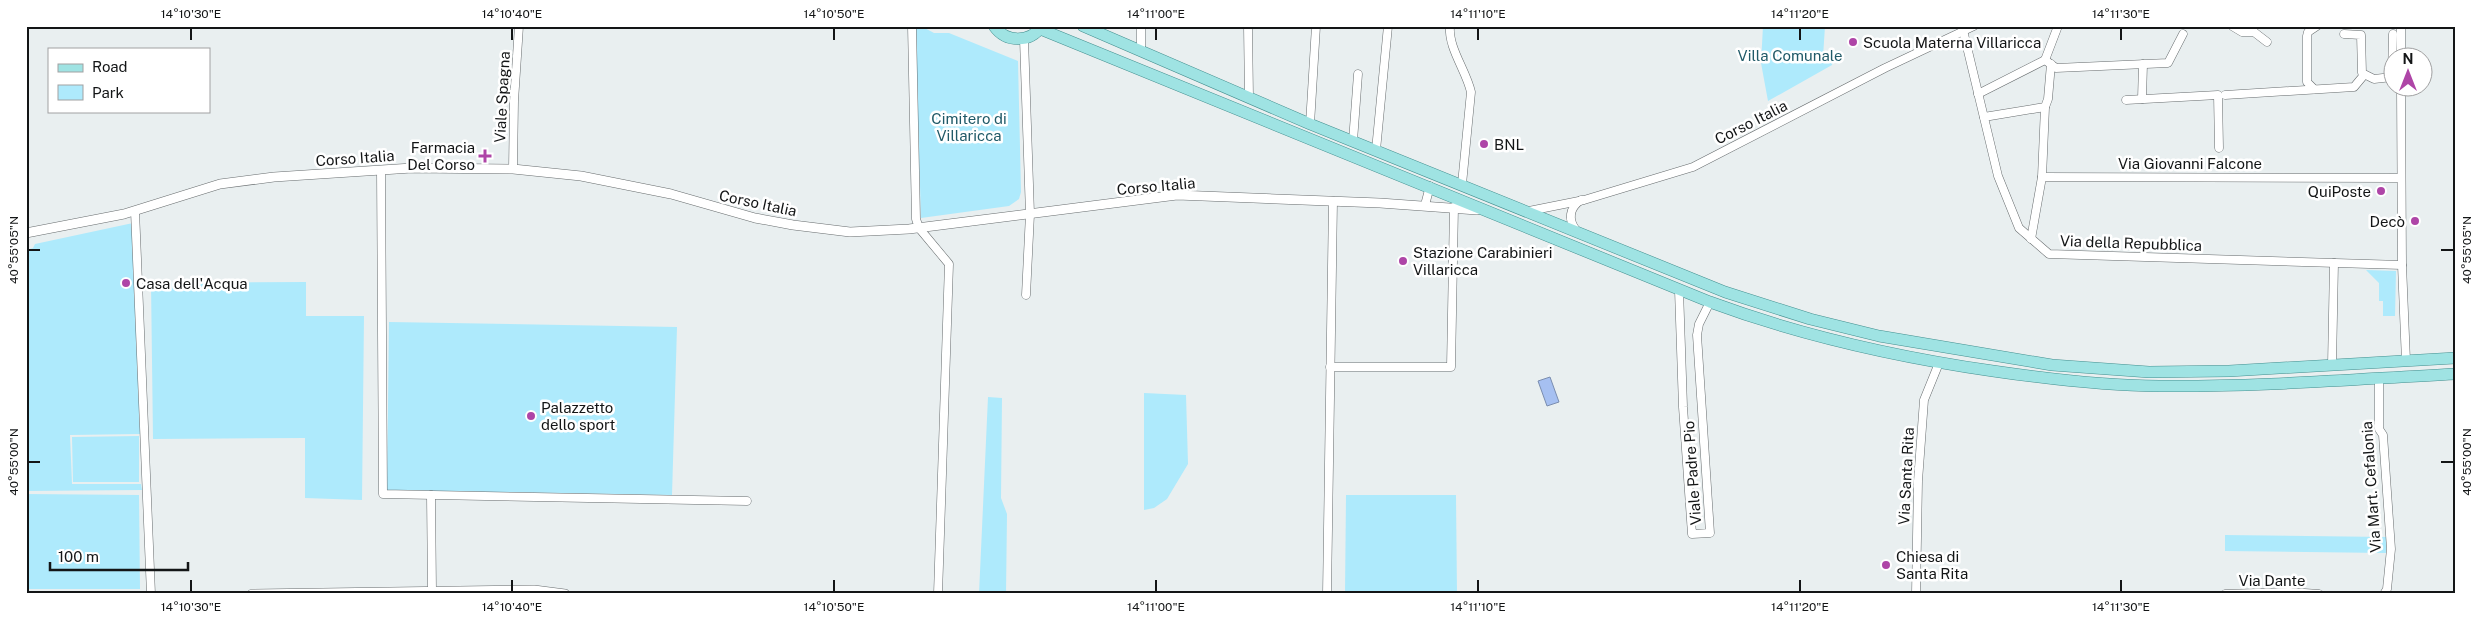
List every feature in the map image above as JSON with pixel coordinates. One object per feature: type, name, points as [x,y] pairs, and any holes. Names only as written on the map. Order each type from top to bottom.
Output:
[{"type":"main road","points":[[994,26],[1009,38],[1024,39],[1041,28],[1504,216],[1710,302],[1809,334],[1939,363],[2057,380],[2158,386],[2455,374]]},
{"type":"main road","points":[[1083,26],[1310,124],[1506,201],[1577,232],[1763,305],[1810,320],[1947,349],[2052,365],[2148,372],[2229,371],[2455,358]]},
{"type":"main road","points":[[1493,212],[1495,204],[1506,201]]},
{"type":"main road","points":[[1504,216],[1512,213],[1506,201]]},
{"type":"main road","points":[[1504,216],[1513,216],[1529,211]]},
{"type":"street","name":"Viale Spagna","points":[[513,169],[514,101],[520,26]]},
{"type":"street","points":[[912,26],[916,219],[919,228],[950,264],[938,594]]},
{"type":"street","points":[[1140,51],[1141,26]]},
{"type":"street","points":[[1248,26],[1249,98]]},
{"type":"street","points":[[1310,124],[1316,26]]},
{"type":"street","points":[[1376,150],[1388,26]]},
{"type":"street","points":[[1450,26],[1449,36],[1469,80],[1472,92],[1462,184]]},
{"type":"street","name":"Corso Italia","points":[[1529,211],[1580,200],[1694,167],[1962,29],[1974,26]]},
{"type":"street","points":[[2031,239],[2042,176],[2045,107],[2048,99],[2048,62],[2058,26]]},
{"type":"street","points":[[2232,26],[2242,32],[2254,32],[2267,42]]},
{"type":"street","points":[[2314,89],[2307,82],[2306,36],[2308,32],[2317,26]]},
{"type":"street","points":[[2401,26],[2401,48]]},
{"type":"street","name":"Via della Repubblica","points":[[1962,29],[1998,176],[2019,228],[2048,254],[2402,265]]},
{"type":"street","points":[[2048,62],[2056,68],[2168,63],[2183,34]]},
{"type":"street","points":[[2344,34],[2361,35],[2361,69],[2364,74],[2374,79],[2384,78]]},
{"type":"street","points":[[2393,34],[2393,48]]},
{"type":"street","points":[[1024,39],[1030,214],[1026,295]]},
{"type":"street","points":[[1978,94],[2048,62]]},
{"type":"street","points":[[2142,99],[2143,64]]},
{"type":"street","points":[[1353,140],[1358,74]]},
{"type":"street","points":[[2225,95],[2354,87],[2364,74]]},
{"type":"street","points":[[2126,100],[2218,95],[2219,148]]},
{"type":"street","points":[[2401,98],[2402,265],[2406,361]]},
{"type":"street","points":[[1984,117],[2045,107]]},
{"type":"street","name":"Corso Italia","points":[[26,233],[135,211],[220,184],[274,176],[381,170],[513,169],[581,176],[671,194],[725,211],[792,225],[850,232],[919,228],[1176,195],[1425,205],[1493,212]]},
{"type":"street","points":[[381,170],[383,494],[747,501]]},
{"type":"street","name":"Via Giovanni Falcone","points":[[2042,176],[2401,178]]},
{"type":"street","points":[[1425,205],[1430,186]]},
{"type":"street","points":[[1577,232],[1570,223],[1570,218],[1572,210],[1580,200]]},
{"type":"street","points":[[1327,594],[1333,201]]},
{"type":"street","points":[[1330,367],[1451,367],[1454,207]]},
{"type":"street","points":[[135,211],[151,594]]},
{"type":"street","points":[[2332,365],[2334,262]]},
{"type":"street","name":"Viale Padre Pio","points":[[1680,290],[1683,408],[1692,534],[1710,532],[1697,335],[1699,324],[1710,302]]},
{"type":"street","name":"Via Santa Rita","points":[[1916,594],[1918,481],[1924,400],[1939,363]]},
{"type":"street","name":"Via Mart. Cefalonia","points":[[2379,378],[2379,429],[2383,435],[2391,549],[2387,589],[2384,594]]},
{"type":"street","points":[[431,495],[432,592]]},
{"type":"street","points":[[252,594],[534,590],[565,594]]},
{"type":"street","name":"Via Dante","points":[[2225,594],[2290,592],[2319,594]]},
{"type":"green space","name":"Cimitero di Villaricca","points":[[915,26],[921,26],[934,33],[949,33],[1018,61],[1021,192],[1019,199],[1009,206],[921,218]]},
{"type":"green space","name":"Villa Comunale","points":[[1763,26],[1825,26],[1823,57],[1833,58],[1832,65],[1768,101],[1761,63]]},
{"type":"green space","points":[[133,223],[140,434],[70,435],[72,484],[141,484],[142,490],[26,491],[26,250],[33,248],[35,244]]},
{"type":"green space","points":[[2366,270],[2396,271],[2395,316],[2383,316],[2383,301],[2379,301],[2379,283]]},
{"type":"green space","points":[[306,282],[306,316],[364,316],[362,500],[305,498],[305,438],[153,439],[151,283]]},
{"type":"green space","name":"Palazzetto dello sport","points":[[389,322],[677,327],[672,495],[387,490]]},
{"type":"green space","points":[[1144,393],[1186,395],[1188,464],[1167,499],[1154,508],[1144,510]]},
{"type":"green space","points":[[988,397],[1002,398],[1001,498],[1007,514],[1006,594],[979,594]]},
{"type":"green space","points":[[139,436],[139,482],[73,482],[72,437]]},
{"type":"green space","points":[[26,494],[139,495],[140,589],[26,589]]},
{"type":"green space","points":[[1346,495],[1456,495],[1457,594],[1345,594]]},
{"type":"green space","points":[[2225,535],[2387,537],[2386,553],[2225,551]]},
{"type":"shaded area","points":[[1550,377],[1559,402],[1547,406],[1538,381]]},
{"type":"place","name":"Scuola Materna Villaricca","points":[[1853,42]]},
{"type":"place","name":"BNL","points":[[1484,144]]},
{"type":"place","name":"Farmacia Del Corso","points":[[485,156]]},
{"type":"place","name":"QuiPoste","points":[[2381,191]]},
{"type":"place","name":"Decò","points":[[2415,221]]},
{"type":"place","name":"Stazione Carabinieri Villaricca","points":[[1403,261]]},
{"type":"place","name":"Casa dell'Acqua","points":[[126,283]]},
{"type":"place","name":"Palazzetto dello sport","points":[[531,416]]},
{"type":"place","name":"Chiesa di Santa Rita","points":[[1886,565]]}]
